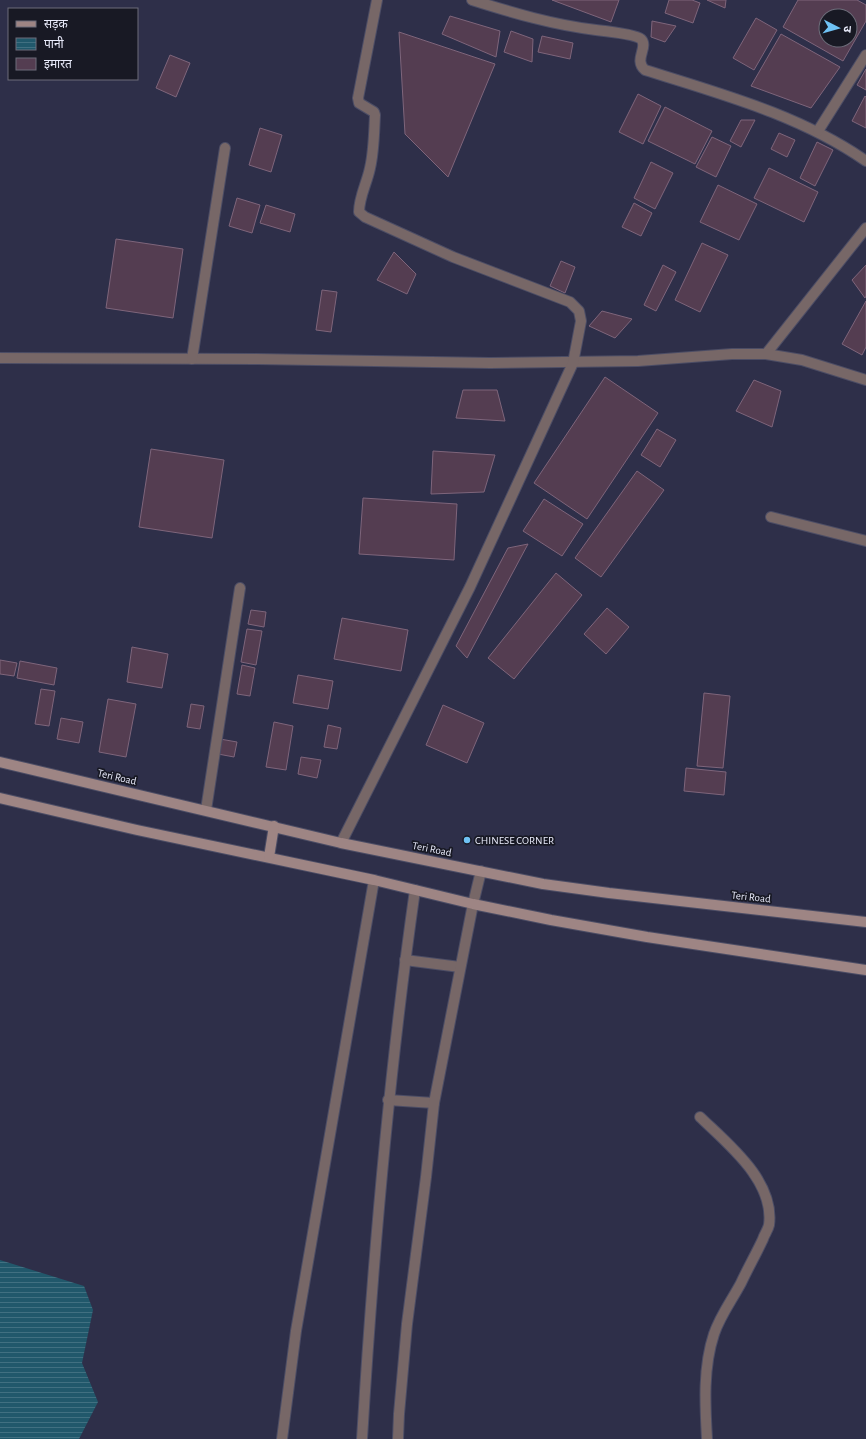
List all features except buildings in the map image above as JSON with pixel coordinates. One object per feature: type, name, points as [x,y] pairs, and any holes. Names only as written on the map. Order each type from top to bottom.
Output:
[{"type":"street","points":[[341,843],[470,587],[574,363],[581,322],[579,311],[570,302],[453,257],[365,218],[359,212],[359,203],[370,169],[373,151],[375,115],[374,112],[359,103],[358,98],[377,0]]},
{"type":"street","points":[[472,0],[528,17],[574,27],[623,34],[639,38],[643,46],[640,60],[641,66],[645,70],[762,108],[818,131],[866,161]]},
{"type":"street","points":[[818,131],[866,55]]},
{"type":"street","points":[[192,359],[225,148]]},
{"type":"street","points":[[766,354],[866,228]]},
{"type":"street","points":[[0,358],[574,363],[638,361],[732,354],[766,354],[802,360],[866,380]]},
{"type":"street","points":[[771,517],[866,541]]},
{"type":"street","points":[[206,810],[240,588]]},
{"type":"street","name":"Teri Road","points":[[0,762],[341,843],[543,884],[609,893],[866,922]]},
{"type":"street","points":[[0,798],[137,830],[269,857],[473,904],[551,920],[647,937],[866,970]]},
{"type":"street","points":[[269,857],[274,826]]},
{"type":"street","points":[[398,1439],[407,1324],[434,1103],[460,967],[481,871]]},
{"type":"street","points":[[282,1439],[296,1331],[374,880]]},
{"type":"street","points":[[362,1439],[388,1100],[415,890]]},
{"type":"street","points":[[405,960],[460,967]]},
{"type":"street","points":[[388,1100],[434,1103]]},
{"type":"street","points":[[700,1117],[743,1159],[758,1180],[768,1205],[769,1226],[754,1258],[725,1310],[715,1333],[708,1359],[705,1410],[707,1439]]},
{"type":"water","points":[[0,1260],[84,1286],[93,1310],[82,1363],[98,1402],[79,1439],[0,1439]]},
{"type":"place","name":"CHINESE CORNER","points":[[467,840]]}]
